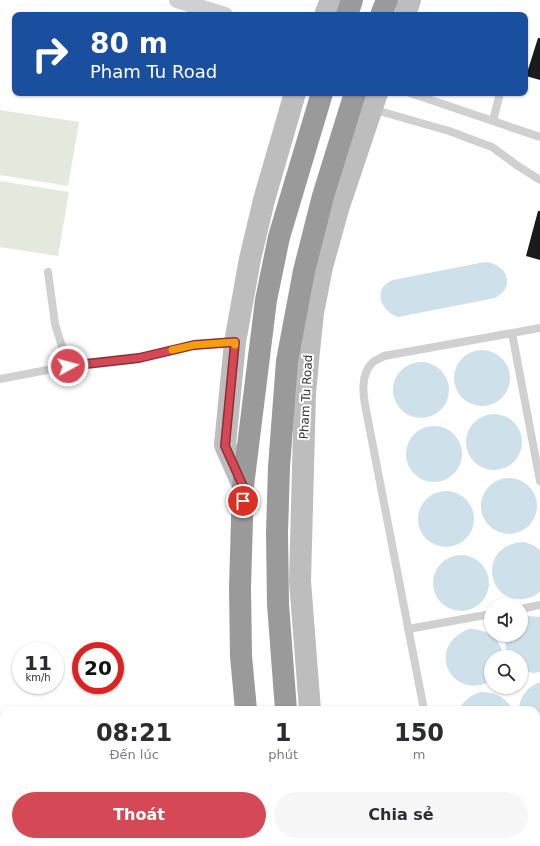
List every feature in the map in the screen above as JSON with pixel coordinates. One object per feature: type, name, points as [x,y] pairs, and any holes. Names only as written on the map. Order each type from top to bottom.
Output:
[{"type":"highway","points":[[348,12],[352,0]]},
{"type":"highway","points":[[383,12],[387,0]]},
{"type":"highway","points":[[246,706],[241,656],[240,588],[243,486],[266,300],[279,237],[321,96]]},
{"type":"highway","name":"Pham Tu Road","points":[[286,706],[278,611],[277,533],[279,467],[287,361],[299,350],[304,271],[323,196],[354,96]]},
{"type":"main road","points":[[326,12],[331,0]]},
{"type":"main road","points":[[406,12],[410,0]]},
{"type":"main road","points":[[243,486],[225,446],[235,342],[250,259],[264,200],[294,96]]},
{"type":"main road","name":"Pham Tu Road","points":[[310,706],[300,581],[305,393],[299,350],[313,313],[322,267],[338,209],[374,101]]},
{"type":"street","points":[[177,0],[215,12]]},
{"type":"lane","points":[[419,96],[540,137]]},
{"type":"lane","points":[[492,121],[499,96]]},
{"type":"lane","points":[[374,101],[492,147],[540,180]]},
{"type":"lane","points":[[48,272],[55,324],[68,366]]},
{"type":"lane","points":[[423,706],[366,410],[363,393],[364,377],[373,362],[384,356],[540,328]]},
{"type":"lane","points":[[512,333],[540,481]]},
{"type":"lane","points":[[0,379],[68,366],[139,358],[194,345],[235,342]]},
{"type":"lane","points":[[528,608],[540,605]]},
{"type":"lane","points":[[408,629],[484,615]]},
{"type":"shaded area","points":[[0,110],[79,122],[68,186],[0,175]]},
{"type":"shaded area","points":[[0,181],[69,192],[58,256],[0,247]]},
{"type":"shaded area","points":[[485,262],[499,267],[504,271],[506,276],[506,288],[495,298],[398,317],[387,310],[383,305],[381,299],[382,288],[393,280]]},
{"type":"shaded area","points":[[476,350],[488,350],[498,354],[506,362],[510,372],[510,384],[506,394],[498,402],[488,406],[476,406],[466,402],[458,394],[454,384],[454,372],[458,362],[466,354]]},
{"type":"shaded area","points":[[415,362],[427,362],[437,366],[445,374],[449,384],[449,396],[445,406],[437,414],[427,418],[415,418],[405,414],[397,406],[393,396],[393,384],[397,374],[405,366]]},
{"type":"shaded area","points":[[488,414],[500,414],[510,418],[518,426],[522,436],[522,448],[518,458],[510,466],[500,470],[488,470],[478,466],[470,458],[466,448],[466,436],[470,426],[478,418]]},
{"type":"shaded area","points":[[428,426],[440,426],[450,430],[458,438],[462,448],[462,460],[458,470],[450,478],[440,482],[428,482],[418,478],[410,470],[406,460],[406,448],[410,438],[418,430]]},
{"type":"shaded area","points":[[503,478],[515,478],[525,482],[533,490],[537,500],[537,512],[533,522],[525,530],[515,534],[503,534],[493,530],[485,522],[481,512],[481,500],[485,490],[493,482]]},
{"type":"shaded area","points":[[440,491],[452,491],[462,495],[470,503],[474,513],[474,525],[470,535],[462,543],[452,547],[440,547],[430,543],[422,535],[418,525],[418,513],[422,503],[430,495]]},
{"type":"shaded area","points":[[524,542],[533,545],[540,550],[540,591],[535,595],[528,598],[511,598],[501,592],[495,584],[492,573],[493,562],[499,552],[509,545]]},
{"type":"shaded area","points":[[455,555],[467,555],[477,559],[485,567],[489,577],[489,589],[485,598],[477,607],[467,611],[455,611],[445,607],[437,599],[433,589],[433,577],[437,567],[445,559]]},
{"type":"shaded area","points":[[528,616],[540,617],[540,672],[528,672],[528,650],[506,650],[506,643],[528,642]]},
{"type":"shaded area","points":[[469,629],[475,629],[484,632],[484,642],[498,642],[500,645],[502,650],[484,650],[484,683],[477,685],[464,684],[455,678],[448,669],[446,658],[448,647],[455,637]]},
{"type":"shaded area","points":[[540,682],[540,706],[519,706],[522,696],[524,694],[528,694],[528,689]]},
{"type":"shaded area","points":[[480,692],[484,692],[484,694],[495,694],[503,698],[510,706],[462,706],[468,699]]},
{"type":"building","points":[[538,38],[540,38],[540,80],[528,77],[528,70]]},
{"type":"building","points":[[538,211],[540,211],[540,260],[526,256]]},
{"type":"slow traffic","points":[[172,350],[194,345],[235,342],[235,345]]},
{"type":"route","points":[[68,366],[139,358],[194,345],[235,342],[225,446],[243,486],[243,501]]}]
